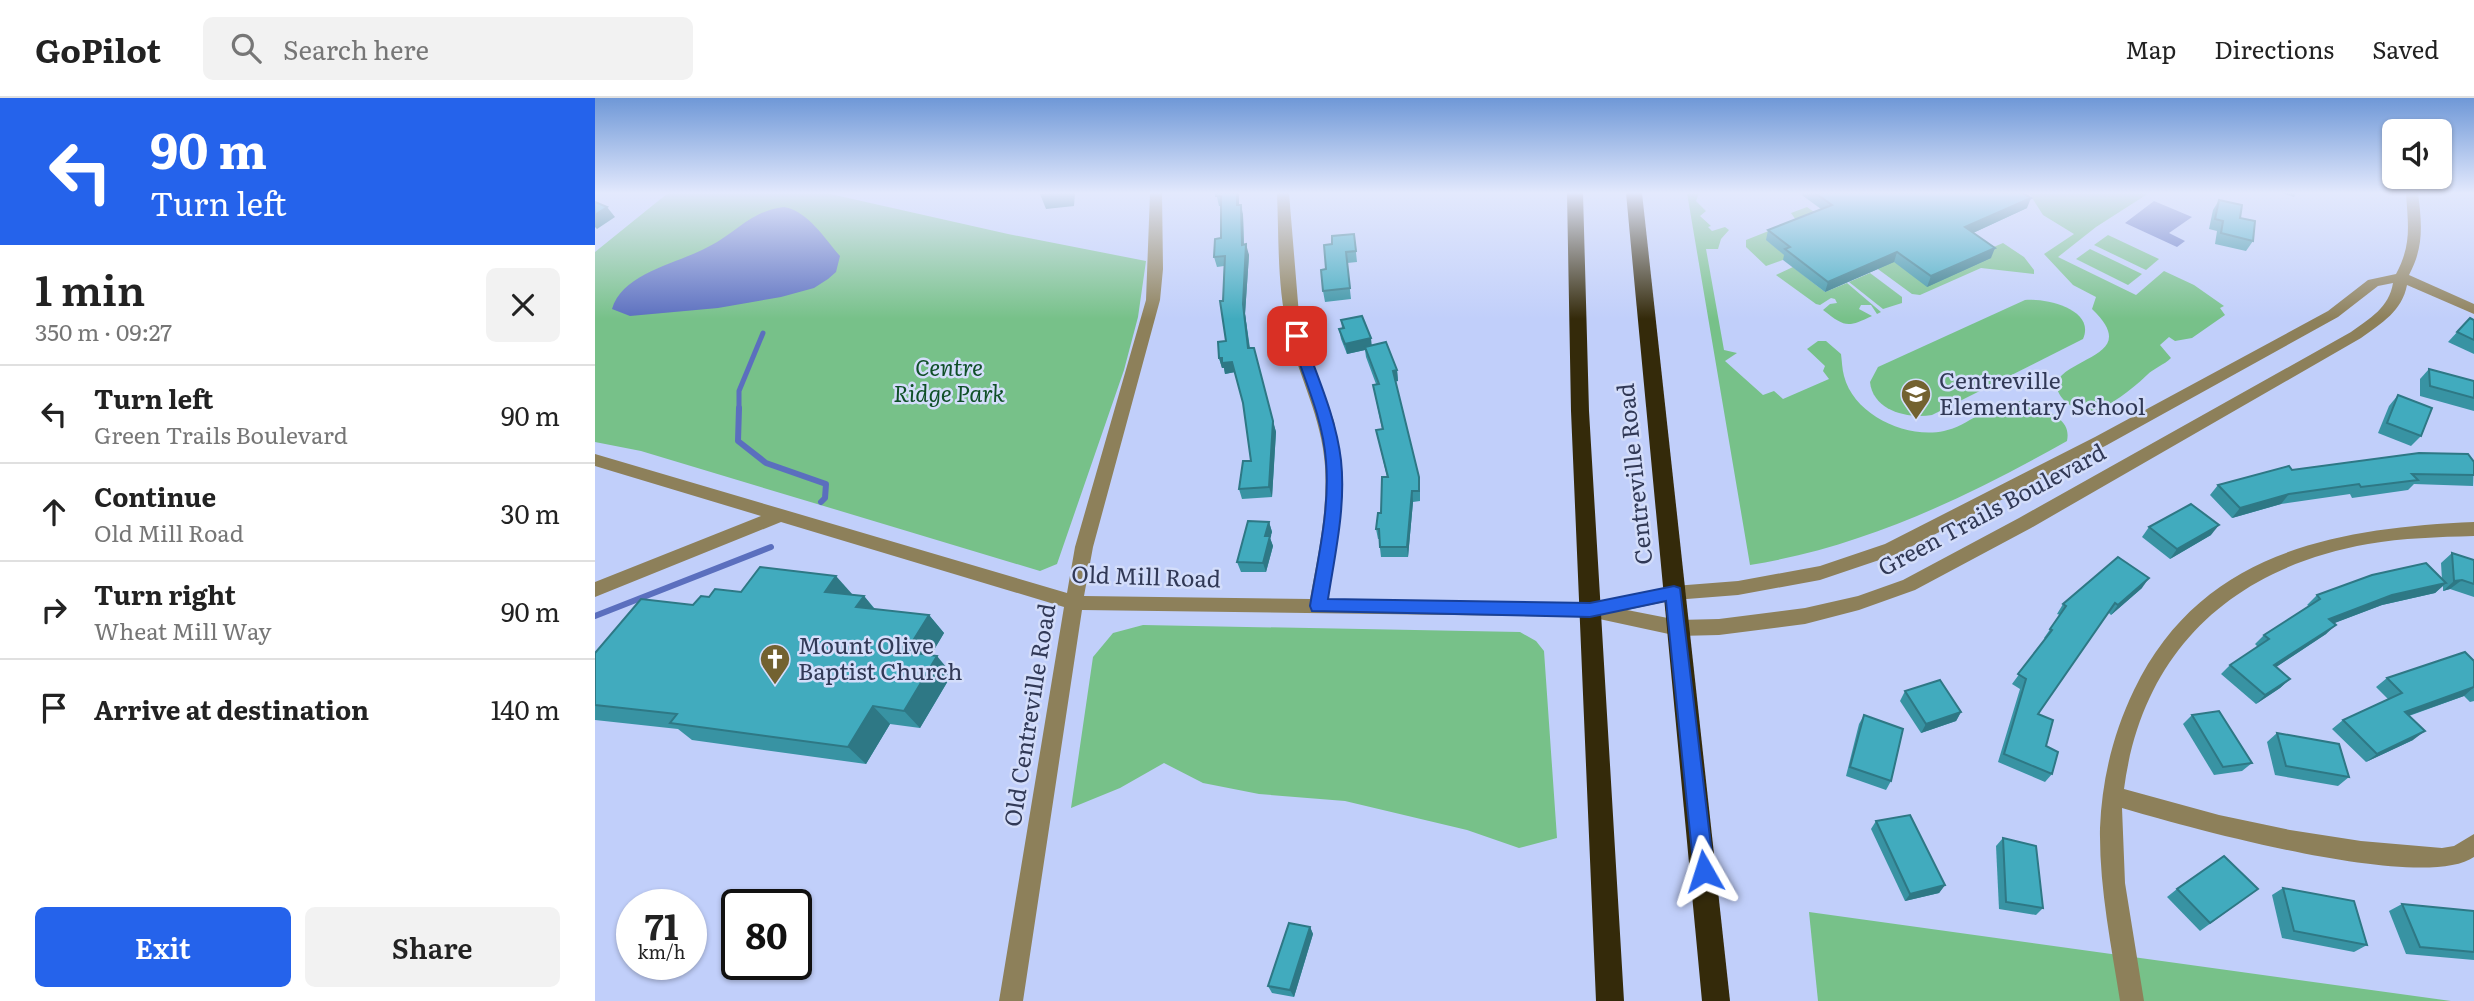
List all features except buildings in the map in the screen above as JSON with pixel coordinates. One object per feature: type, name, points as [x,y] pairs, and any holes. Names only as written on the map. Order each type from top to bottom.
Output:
[{"type":"highway","name":"Centreville Road","points":[[1576,235],[1580,411],[1610,1001]]},
{"type":"highway","name":"Centreville Road","points":[[1638,235],[1716,1001]]},
{"type":"street","name":"Old Centreville Road","points":[[1011,1001],[1074,603],[1089,525],[1133,379],[1153,300],[1155,235]]},
{"type":"street","points":[[1286,235],[1292,315],[1301,356],[1326,422],[1333,460],[1333,514],[1318,606]]},
{"type":"street","name":"Green Trails Boulevard","points":[[1590,610],[1678,628],[1760,624],[1859,603],[1909,585],[2025,523],[2356,335],[2381,317],[2397,300],[2401,277],[2410,260],[2416,235]]},
{"type":"street","points":[[2401,277],[2474,309]]},
{"type":"street","name":"Green Trails Boulevard","points":[[1590,610],[1674,593],[1738,588],[1801,577],[1891,548],[2101,441],[2333,314],[2372,283],[2401,277]]},
{"type":"street","name":"Old Mill Road","points":[[595,460],[1074,603],[1590,610]]},
{"type":"street","points":[[595,590],[779,516]]},
{"type":"street","points":[[2132,1001],[2119,926],[2111,842],[2114,796],[2122,743],[2139,696],[2157,663],[2175,638],[2224,592],[2281,560],[2339,542],[2386,533],[2474,529]]},
{"type":"street","points":[[2114,796],[2172,814],[2284,840],[2374,854],[2429,858],[2457,856],[2474,844]]},
{"type":"green space","name":"Centre Ridge Park","points":[[616,235],[1014,235],[1146,261],[1138,317],[1124,370],[1057,564],[1040,571],[641,451],[595,442],[595,252]]},
{"type":"green space","points":[[1694,235],[1724,235],[1718,249],[1706,249],[1724,350],[1737,353],[1725,361],[1763,395],[1774,391],[1783,399],[1829,379],[1823,371],[1825,366],[1807,349],[1818,341],[1826,341],[1841,354],[1844,376],[1859,402],[1870,413],[1898,427],[1929,433],[1944,431],[1995,406],[2019,401],[2048,411],[2066,428],[2067,441],[1992,481],[1914,517],[1833,546],[1750,565]]},
{"type":"green space","points":[[1758,235],[1820,235],[1767,240],[1788,258],[1766,266],[1746,247],[1746,240]]},
{"type":"green space","points":[[2072,235],[2086,235],[2058,257],[2136,295],[2164,271],[2194,285],[2224,306],[2220,308],[2225,315],[2192,338],[2175,341],[2169,337],[2160,345],[2171,358],[2113,402],[2090,413],[2078,409],[2063,399],[2056,382],[2064,373],[2098,353],[2106,345],[2109,336],[2105,324],[2092,309],[2096,297],[2073,285],[2044,254]]},
{"type":"green space","points":[[2108,235],[2159,259],[2146,270],[2094,245]]},
{"type":"green space","points":[[2003,243],[2024,257],[2034,274],[1981,268],[1920,295],[1912,294],[1871,264],[1982,252]]},
{"type":"green space","points":[[2090,249],[2142,274],[2128,285],[2076,259]]},
{"type":"green space","points":[[1793,267],[1825,292],[1847,283],[1881,312],[1877,314],[1871,305],[1861,305],[1859,309],[1872,316],[1851,324],[1836,320],[1823,310],[1830,304],[1837,303],[1835,299],[1816,304],[1776,275]]},
{"type":"green space","points":[[1870,273],[1902,297],[1902,303],[1883,309],[1849,282]]},
{"type":"green space","points":[[2025,300],[2056,304],[2076,313],[2085,329],[2083,339],[1932,415],[1903,414],[1893,411],[1878,400],[1870,382],[1878,367]]},
{"type":"green space","points":[[1143,625],[1520,632],[1536,641],[1544,651],[1557,838],[1519,848],[1467,830],[1345,801],[1259,794],[1203,783],[1164,763],[1120,788],[1071,808],[1093,657],[1113,633]]},
{"type":"green space","points":[[1809,912],[2451,1001],[1818,1001]]},
{"type":"water","points":[[726,235],[823,235],[840,256],[836,272],[828,279],[814,288],[781,297],[718,308],[630,316],[612,309],[618,297],[638,279]]},
{"type":"water","points":[[2151,235],[2173,235],[2185,241],[2177,247]]},
{"type":"waterway","points":[[739,408],[739,391],[763,333]]},
{"type":"waterway","points":[[739,408],[738,441],[766,463],[826,484],[825,498],[821,502]]},
{"type":"waterway","points":[[595,616],[771,547]]},
{"type":"place","name":"Centreville Elementary School","points":[[1916,421]]},
{"type":"place","name":"Mount Olive Baptist Church","points":[[775,686]]},
{"type":"route","points":[[1297,336],[1301,356],[1326,422],[1333,460],[1333,514],[1318,606],[1590,610],[1674,593],[1704,871]]}]
